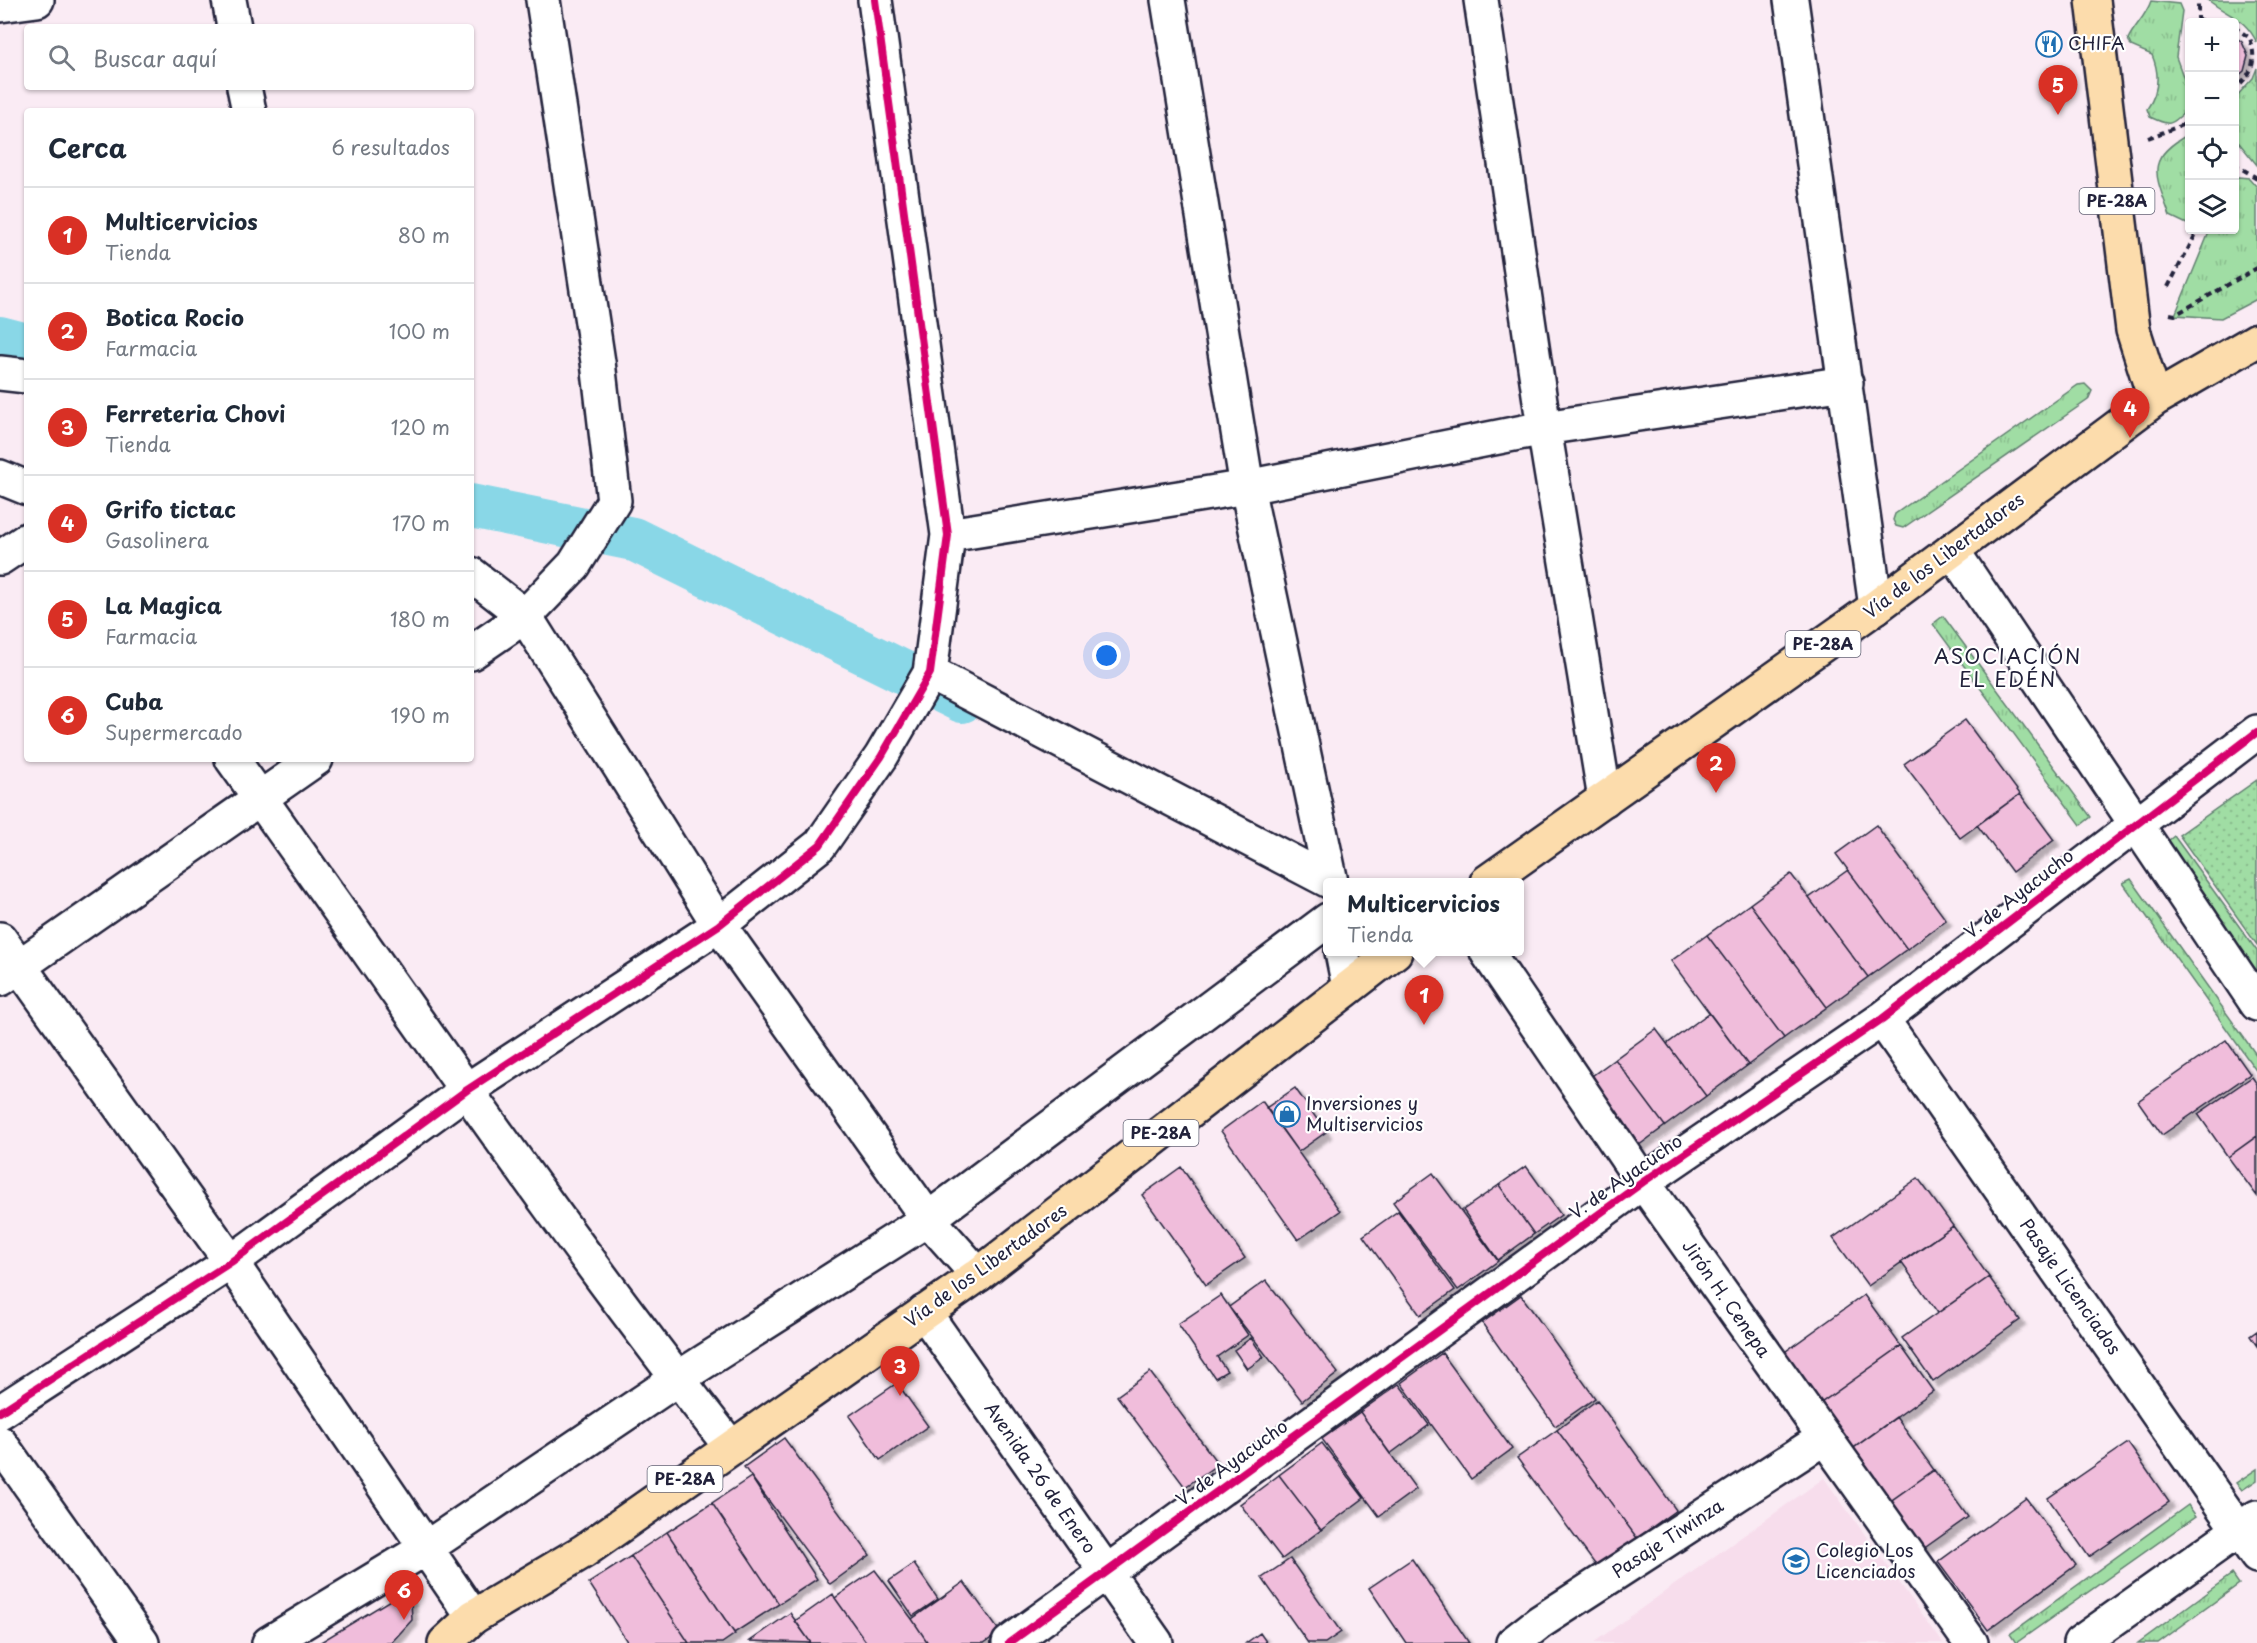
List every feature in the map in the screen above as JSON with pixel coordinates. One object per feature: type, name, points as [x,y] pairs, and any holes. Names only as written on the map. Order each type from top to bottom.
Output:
[{"type":"highway","name":"PE-28A","points":[[2093,0],[2133,330],[2155,399]]},
{"type":"highway","name":"Vía de los Libertadores","points":[[1493,878],[1876,607],[2155,399],[2257,340]]},
{"type":"highway","name":"Vía de los Libertadores","points":[[445,1643],[473,1617],[584,1551],[978,1275],[1389,956]]},
{"type":"street","points":[[0,5],[37,0]]},
{"type":"street","points":[[229,0],[233,24]]},
{"type":"street","points":[[474,651],[525,616],[574,565],[614,501],[598,362],[543,0]]},
{"type":"street","points":[[0,1412],[231,1262],[467,1090],[719,925],[820,845],[881,757],[930,673],[948,535],[875,0]]},
{"type":"street","points":[[1168,0],[1247,487],[1330,878]]},
{"type":"street","points":[[1481,0],[1544,428],[1605,799]]},
{"type":"street","points":[[1791,0],[1876,607]]},
{"type":"street","points":[[245,90],[248,108]]},
{"type":"street","points":[[0,373],[24,376]]},
{"type":"street","points":[[948,535],[1247,487],[1544,428],[1846,383]]},
{"type":"street","points":[[0,477],[24,487]]},
{"type":"street","points":[[0,558],[24,542]]},
{"type":"street","points":[[1952,550],[2257,1004]]},
{"type":"street","points":[[474,576],[525,616],[719,925],[928,1219],[978,1275]]},
{"type":"street","points":[[930,673],[1323,878]]},
{"type":"street","name":"V. de Ayacucho","points":[[1009,1643],[1643,1182],[1882,1019],[2135,823],[2257,732]]},
{"type":"street","points":[[234,762],[467,1090],[677,1379],[731,1447]]},
{"type":"street","points":[[9,973],[312,762]]},
{"type":"street","points":[[269,1643],[426,1548],[677,1379],[928,1219],[1323,924]]},
{"type":"street","points":[[0,939],[9,973],[231,1262],[473,1617]]},
{"type":"street","points":[[1343,956],[1349,987]]},
{"type":"street","name":"Jirón H. Cenepa","points":[[1490,956],[1643,1182],[1971,1643]]},
{"type":"street","name":"Pasaje Licenciados","points":[[1882,1019],[2251,1534]]},
{"type":"street","name":"Avenida 26 de Enero","points":[[924,1312],[1156,1643]]},
{"type":"street","name":"Pasaje Tiwinza","points":[[1513,1643],[1547,1633],[1824,1438]]},
{"type":"street","points":[[0,1443],[142,1643]]},
{"type":"street","points":[[2080,1643],[2251,1534]]},
{"type":"path","points":[[2198,0],[2198,18]]},
{"type":"path","points":[[2239,30],[2250,38],[2254,50],[2247,79],[2239,86]]},
{"type":"path","points":[[2141,141],[2185,124]]},
{"type":"path","points":[[2239,167],[2257,178]]},
{"type":"path","points":[[2167,288],[2196,234]]},
{"type":"path","points":[[2166,306],[2169,314],[2175,315],[2257,268]]},
{"type":"shaded area","name":"Colegio Los Licenciados","points":[[1824,1478],[1943,1643],[1593,1643]]},
{"type":"green space","points":[[2208,0],[2257,0],[2257,43],[2239,18]]},
{"type":"green space","points":[[2151,1],[2179,4],[2182,11],[2176,57],[2185,82],[2185,112],[2170,123],[2150,117],[2147,109],[2154,96],[2157,83],[2155,62],[2152,55],[2131,46],[2128,39]]},
{"type":"green space","points":[[2257,68],[2257,165],[2239,143],[2239,93],[2253,78]]},
{"type":"green space","points":[[2185,137],[2185,223],[2170,216],[2158,178],[2159,160],[2175,143]]},
{"type":"green space","points":[[2239,177],[2249,178],[2257,187],[2257,299],[2221,318],[2175,315],[2208,234],[2239,234]]},
{"type":"green space","points":[[2085,384],[2092,391],[2088,400],[1903,528],[1896,526],[1893,520],[1895,514],[2078,385]]},
{"type":"green space","points":[[1943,616],[2091,817],[2081,825],[1933,624]]},
{"type":"green space","points":[[2257,780],[2257,945],[2179,835]]},
{"type":"green space","points":[[2174,836],[2257,951],[2257,975],[2163,845]]},
{"type":"green space","points":[[2131,879],[2257,1056],[2257,1072],[2123,883]]},
{"type":"green space","points":[[2257,1469],[2257,1480],[2242,1490],[2236,1483]]},
{"type":"green space","points":[[2188,1505],[2196,1516],[2016,1643],[2010,1634]]},
{"type":"green space","points":[[2232,1574],[2239,1584],[2158,1643],[2138,1643]]},
{"type":"building","points":[[2239,40],[2248,56],[2244,71],[2239,75]]},
{"type":"building","points":[[1965,720],[2020,794],[1960,838],[1904,764]]},
{"type":"building","points":[[2020,794],[2054,840],[2012,872],[1977,825]]},
{"type":"building","points":[[1876,825],[1946,920],[1907,949],[1836,854]]},
{"type":"building","points":[[1848,870],[1907,949],[1868,977],[1809,898]]},
{"type":"building","points":[[1791,874],[1868,977],[1827,1007],[1750,904]]},
{"type":"building","points":[[1750,904],[1827,1007],[1784,1038],[1707,935]]},
{"type":"building","points":[[1707,935],[1784,1038],[1748,1065],[1671,961]]},
{"type":"building","points":[[1709,1013],[1748,1065],[1706,1096],[1667,1044]]},
{"type":"building","points":[[1656,1029],[1706,1096],[1665,1126],[1615,1059]]},
{"type":"building","points":[[2226,1040],[2250,1074],[2162,1135],[2138,1101]]},
{"type":"building","points":[[1615,1059],[1665,1126],[1631,1151],[1581,1084]]},
{"type":"building","points":[[2252,1077],[2257,1084],[2257,1136],[2228,1157],[2198,1114]]},
{"type":"building","points":[[1295,1088],[1326,1132],[1298,1152],[1266,1108]]},
{"type":"building","points":[[1262,1101],[1340,1211],[1298,1240],[1221,1131]]},
{"type":"building","points":[[2257,1136],[2257,1196],[2228,1157]]},
{"type":"building","points":[[1526,1166],[1561,1215],[1534,1234],[1499,1185]]},
{"type":"building","points":[[1181,1167],[1245,1258],[1206,1285],[1142,1195]]},
{"type":"building","points":[[1433,1173],[1498,1261],[1458,1290],[1393,1202]]},
{"type":"building","points":[[1918,1178],[1953,1226],[1868,1286],[1833,1238]]},
{"type":"building","points":[[1499,1185],[1534,1234],[1498,1260],[1463,1210]]},
{"type":"building","points":[[1398,1211],[1455,1290],[1420,1315],[1363,1236]]},
{"type":"building","points":[[1953,1226],[1989,1277],[1938,1313],[1901,1262]]},
{"type":"building","points":[[1989,1277],[2020,1320],[1933,1382],[1902,1338]]},
{"type":"building","points":[[1266,1280],[1338,1373],[1302,1401],[1229,1307]]},
{"type":"building","points":[[1221,1295],[1248,1335],[1217,1357],[1227,1371],[1215,1378],[1178,1324]]},
{"type":"building","points":[[1521,1295],[1595,1398],[1555,1426],[1482,1323]]},
{"type":"building","points":[[1864,1295],[1901,1346],[1811,1410],[1775,1359]]},
{"type":"building","points":[[2257,1331],[2257,1346],[2250,1336]]},
{"type":"building","points":[[1251,1338],[1264,1357],[1247,1369],[1234,1350]]},
{"type":"building","points":[[1901,1346],[1933,1391],[1844,1455],[1811,1410]]},
{"type":"building","points":[[1442,1353],[1512,1449],[1471,1479],[1401,1383]]},
{"type":"building","points":[[1150,1372],[1218,1464],[1185,1487],[1117,1396]]},
{"type":"building","points":[[897,1383],[928,1426],[880,1460],[849,1416]]},
{"type":"building","points":[[1399,1384],[1429,1425],[1390,1454],[1360,1412]]},
{"type":"building","points":[[1597,1400],[1676,1510],[1637,1538],[1557,1430]]},
{"type":"building","points":[[1360,1412],[1416,1489],[1379,1516],[1322,1439]]},
{"type":"building","points":[[1896,1417],[1934,1470],[1882,1507],[1844,1455]]},
{"type":"building","points":[[1557,1430],[1637,1538],[1597,1567],[1517,1458]]},
{"type":"building","points":[[784,1438],[870,1555],[830,1584],[744,1467]]},
{"type":"building","points":[[1322,1443],[1364,1498],[1321,1530],[1279,1475]]},
{"type":"building","points":[[2128,1443],[2169,1502],[2089,1557],[2048,1498]]},
{"type":"building","points":[[1934,1470],[1968,1517],[1916,1554],[1882,1507]]},
{"type":"building","points":[[1279,1475],[1321,1530],[1282,1559],[1240,1504]]},
{"type":"building","points":[[751,1477],[817,1579],[779,1604],[712,1503]]},
{"type":"building","points":[[2026,1498],[2076,1565],[1988,1630],[1938,1562]]},
{"type":"building","points":[[712,1503],[779,1604],[734,1633],[667,1532]]},
{"type":"building","points":[[667,1532],[735,1634],[722,1643],[689,1643],[631,1556]]},
{"type":"building","points":[[631,1556],[689,1643],[628,1643],[589,1583]]},
{"type":"building","points":[[1290,1559],[1341,1632],[1325,1643],[1308,1643],[1262,1578]]},
{"type":"building","points":[[1412,1559],[1469,1643],[1406,1643],[1369,1588]]},
{"type":"building","points":[[914,1564],[938,1599],[913,1616],[889,1581]]},
{"type":"building","points":[[875,1570],[928,1643],[867,1643],[835,1598]]},
{"type":"building","points":[[964,1582],[1000,1632],[984,1643],[928,1643],[912,1619]]},
{"type":"building","points":[[400,1594],[408,1596],[411,1600],[412,1620],[391,1643],[319,1643]]},
{"type":"building","points":[[833,1594],[867,1643],[811,1643],[795,1621]]},
{"type":"building","points":[[790,1613],[811,1643],[750,1641]]},
{"type":"building","points":[[1260,1633],[1267,1643],[1246,1643]]},
{"type":"waterway","points":[[0,338],[24,344]]},
{"type":"waterway","points":[[474,507],[633,539],[962,701]]},
{"type":"cycle path","points":[[0,1412],[231,1262],[467,1090],[719,925],[820,845],[881,757],[930,673],[948,535],[875,0]]},
{"type":"cycle path","points":[[1009,1643],[1643,1182],[1882,1019],[2257,732]]},
{"type":"place","name":"CHIFA","points":[[2049,44]]},
{"type":"place","name":"La Magica","points":[[2058,115]]},
{"type":"place","name":"Grifo tictac","points":[[2130,438]]},
{"type":"place","name":"Botica Rocio","points":[[1716,793]]},
{"type":"place","name":"Multicervicios","points":[[1424,1025]]},
{"type":"place","name":"Inversiones y Multiservicios","points":[[1287,1114]]},
{"type":"place","name":"Ferreteria Chovi","points":[[900,1396]]},
{"type":"place","name":"Colegio Los Licenciados","points":[[1796,1561]]},
{"type":"place","name":"Cuba","points":[[404,1620]]},
{"type":"district","name":"ASOCIACIÓN EL EDÉN","points":[[2008,668]]}]
